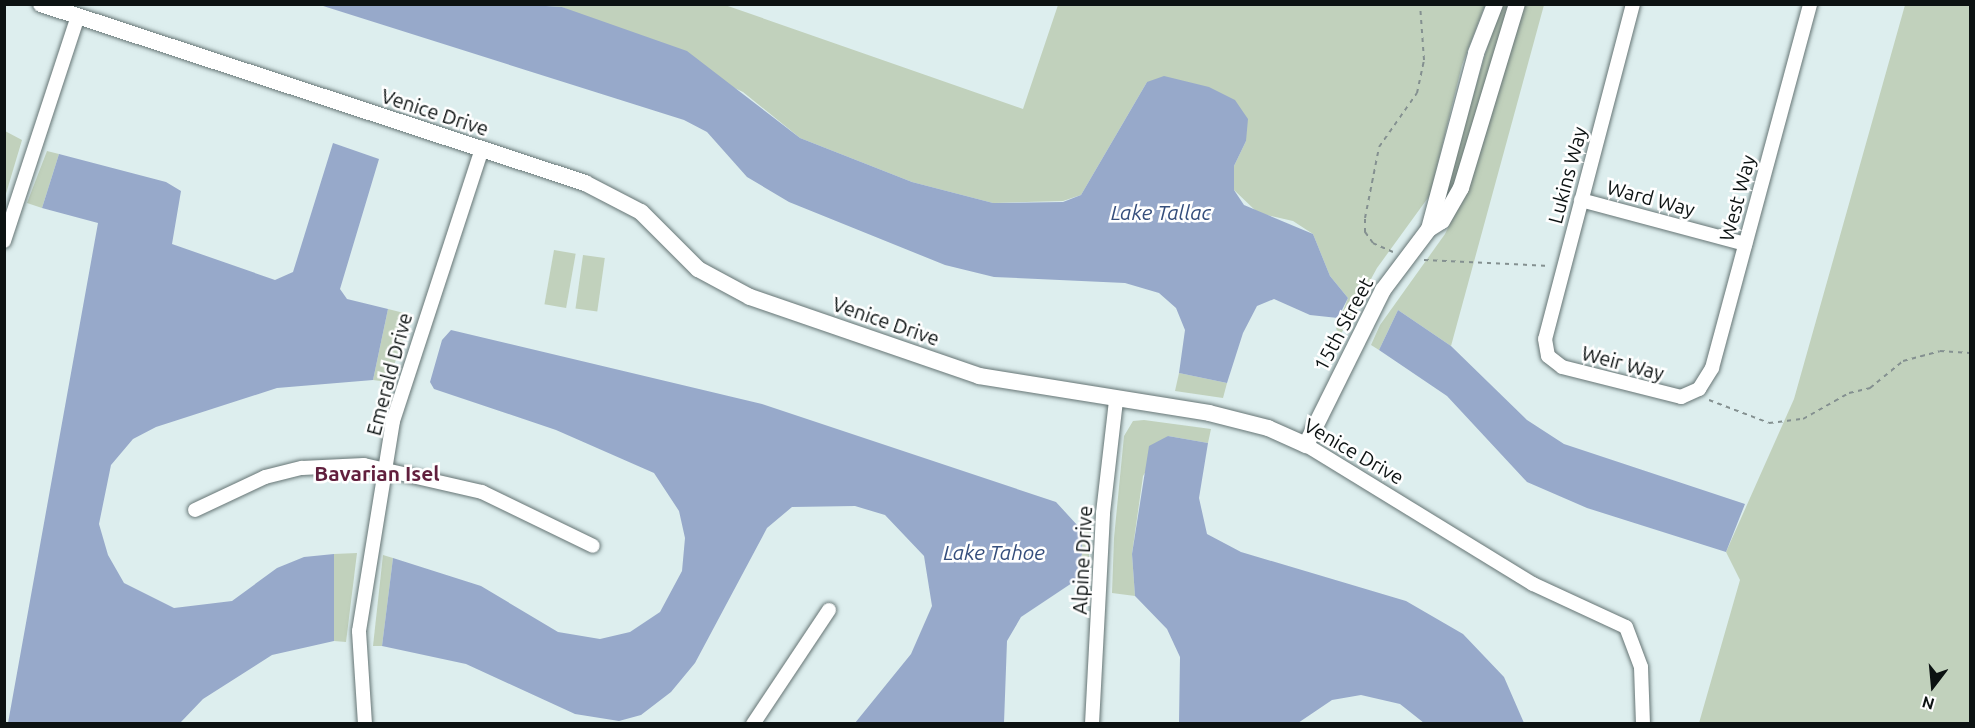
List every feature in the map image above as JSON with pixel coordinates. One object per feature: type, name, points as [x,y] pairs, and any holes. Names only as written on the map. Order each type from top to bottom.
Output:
[{"type":"street","name":"Venice Drive","points":[[41,4],[482,149],[619,197],[660,229],[698,270],[750,297],[979,376],[1240,420],[1306,445],[1533,584],[1626,627],[1641,667],[1643,723]]},
{"type":"street","name":"15th Street","points":[[1306,445],[1377,300],[1429,229],[1476,53],[1495,4]]},
{"type":"street","name":"15th Street","points":[[1429,229],[1442,221],[1461,188],[1517,4]]},
{"type":"street","name":"Lukins Way","points":[[1548,357],[1547,324],[1633,4]]},
{"type":"street","name":"West Way","points":[[1690,394],[1712,368],[1810,4]]},
{"type":"street","points":[[4,241],[78,16]]},
{"type":"street","name":"Emerald Drive","points":[[365,723],[359,631],[404,375],[482,149]]},
{"type":"street","name":"Ward Way","points":[[1581,200],[1745,244]]},
{"type":"street","name":"Weir Way","points":[[1548,357],[1562,367],[1662,395],[1690,394]]},
{"type":"street","name":"Alpine Drive","points":[[1092,723],[1103,513],[1116,400]]},
{"type":"street","points":[[195,510],[255,481],[302,468],[386,468],[482,492],[593,546]]},
{"type":"street","points":[[753,723],[829,610]]},
{"type":"path","points":[[1690,394],[1769,423],[1803,419],[1849,393],[1870,388],[1903,361],[1940,351],[1971,353]]},
{"type":"green space","points":[[530,5],[725,5],[1023,109],[1058,5],[1485,5],[1462,65],[1430,195],[1377,268],[1341,334],[1336,329],[1348,298],[1330,276],[1313,234],[1293,221],[1258,213],[1234,190],[1234,166],[1246,141],[1147,82],[1081,195],[1063,201],[993,203],[912,182],[800,138],[743,92],[562,7]]},
{"type":"green space","points":[[1500,5],[1512,5],[1451,197],[1442,200]]},
{"type":"green space","points":[[1524,5],[1544,5],[1451,346],[1398,310],[1379,350],[1371,345],[1380,325],[1445,234],[1469,184]]},
{"type":"green space","points":[[1905,5],[1970,5],[1970,723],[1699,723],[1740,580],[1726,552],[1794,399]]},
{"type":"green space","points":[[5,131],[22,140],[4,197]]},
{"type":"green space","points":[[47,151],[59,154],[42,208],[27,203]]},
{"type":"green space","points":[[554,250],[576,254],[566,308],[544,304]]},
{"type":"green space","points":[[583,255],[605,258],[597,312],[575,308]]},
{"type":"green space","points":[[388,309],[412,315],[388,382],[373,380]]},
{"type":"green space","points":[[1179,373],[1227,383],[1223,398],[1175,391]]},
{"type":"green space","points":[[1144,420],[1211,429],[1208,443],[1168,436],[1143,476],[1132,554],[1135,596],[1112,593],[1114,538],[1124,436],[1133,421]]},
{"type":"green space","points":[[1078,526],[1090,526],[1088,583],[1075,581],[1083,550]]},
{"type":"green space","points":[[357,553],[346,642],[334,641],[334,554]]},
{"type":"green space","points":[[383,555],[393,558],[382,646],[373,646]]},
{"type":"water","name":"Lake Tallac","points":[[320,5],[562,7],[687,51],[800,138],[912,182],[993,203],[1063,202],[1081,195],[1147,82],[1164,76],[1209,87],[1235,100],[1248,119],[1246,141],[1234,166],[1234,190],[1244,205],[1313,234],[1330,276],[1348,298],[1338,318],[1310,315],[1274,299],[1257,306],[1243,333],[1227,383],[1179,373],[1185,330],[1176,308],[1159,293],[1125,283],[994,277],[945,265],[789,202],[747,177],[707,132],[684,120]]},
{"type":"water","points":[[333,143],[379,159],[340,289],[347,299],[388,309],[373,380],[277,388],[156,427],[133,439],[111,465],[99,524],[108,555],[124,583],[174,608],[232,601],[277,568],[304,557],[334,554],[334,641],[272,655],[203,699],[180,723],[8,723],[98,223],[42,208],[59,154],[166,182],[181,191],[172,244],[275,280],[293,272]]},
{"type":"water","points":[[1398,310],[1451,346],[1527,420],[1564,444],[1745,504],[1726,552],[1587,508],[1527,482],[1447,396],[1379,350]]},
{"type":"water","name":"Lake Tahoe","points":[[451,330],[762,404],[1056,502],[1078,526],[1083,550],[1075,581],[1021,617],[1007,641],[1004,723],[855,723],[911,654],[932,606],[924,556],[885,515],[855,506],[792,507],[767,528],[695,663],[671,692],[641,715],[619,721],[575,714],[466,664],[382,646],[393,558],[481,586],[558,632],[600,639],[630,632],[660,612],[682,571],[685,538],[679,511],[654,473],[556,430],[434,389],[430,382],[442,340]]},
{"type":"water","points":[[1168,436],[1208,443],[1199,498],[1207,534],[1241,552],[1406,601],[1463,634],[1504,677],[1524,723],[1424,723],[1400,704],[1361,695],[1332,700],[1298,723],[1179,723],[1180,657],[1167,629],[1135,596],[1132,554],[1149,446]]},
{"type":"district","name":"Bavarian Isel","points":[[377,473]]}]
